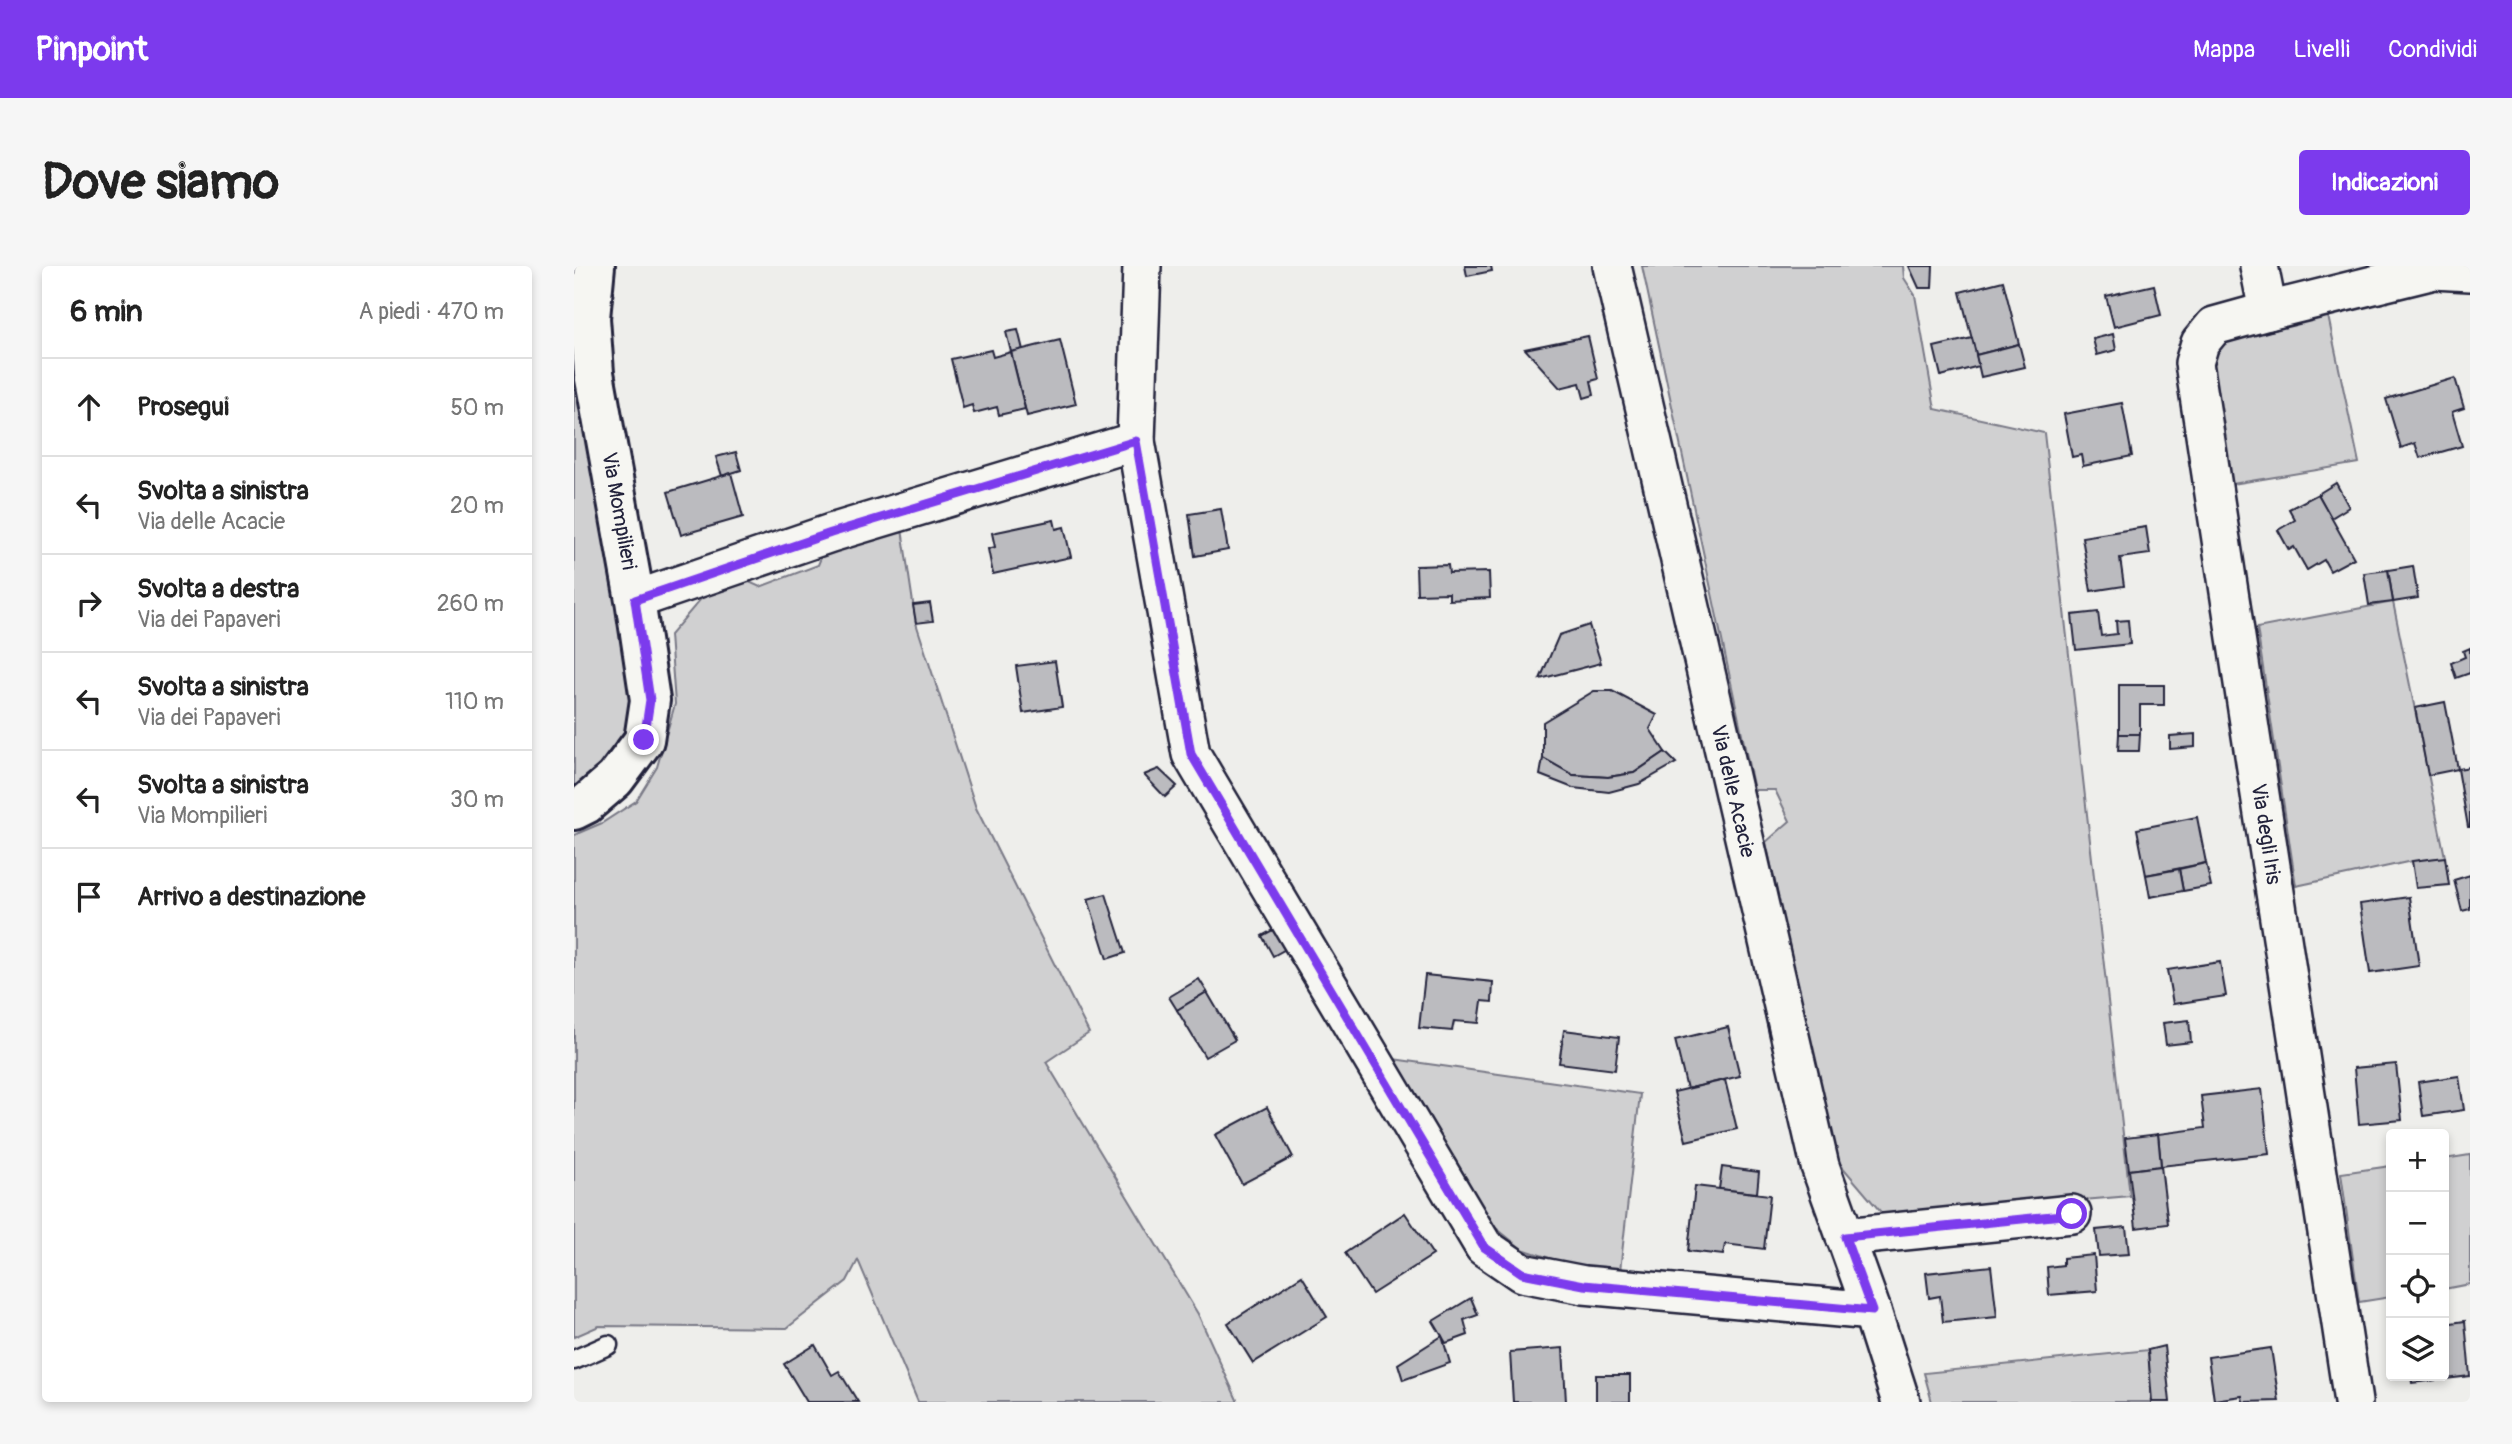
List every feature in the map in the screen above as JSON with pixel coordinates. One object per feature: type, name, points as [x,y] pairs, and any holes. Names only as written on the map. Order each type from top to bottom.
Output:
[{"type":"street","name":"Via Mompilieri","points":[[574,810],[586,804],[615,779],[644,740],[650,700],[594,373],[590,318],[595,266]]},
{"type":"street","points":[[1142,266],[1136,441],[1191,754],[1484,1247],[1522,1273],[1584,1285],[1872,1311]]},
{"type":"street","name":"Via delle Acacie","points":[[1612,266],[1820,1166],[1872,1311],[1900,1402]]},
{"type":"street","points":[[2259,266],[2268,311]]},
{"type":"street","name":"Via degli Iris","points":[[2353,1402],[2194,363],[2200,342],[2214,326],[2434,271],[2470,272]]},
{"type":"street","points":[[635,600],[831,533],[1136,441]]},
{"type":"street","points":[[1845,1237],[2072,1214]]},
{"type":"lane","points":[[574,1360],[608,1345]]},
{"type":"shaded area","points":[[574,266],[584,266],[633,695],[624,735],[610,760],[574,793]]},
{"type":"shaded area","points":[[1642,266],[1903,266],[1904,278],[1915,295],[1935,409],[2044,433],[2130,1196],[1885,1217],[1834,1157],[1766,842],[1790,821],[1775,790],[1754,790]]},
{"type":"shaded area","points":[[2328,316],[2359,463],[2232,484],[2213,368],[2218,352],[2225,344],[2246,334]]},
{"type":"shaded area","points":[[902,529],[916,623],[976,808],[1089,1033],[1046,1062],[1198,1314],[1238,1402],[918,1402],[858,1260],[847,1281],[787,1328],[599,1326],[574,1337],[574,835],[602,823],[636,801],[657,767],[675,704],[670,635],[705,594],[745,580],[760,587],[818,565],[825,548]]},
{"type":"shaded area","points":[[2393,602],[2445,857],[2412,861],[2296,886],[2257,628]]},
{"type":"shaded area","points":[[1393,1059],[1640,1094],[1620,1271],[1574,1266],[1522,1249],[1491,1224]]},
{"type":"shaded area","points":[[2470,1155],[2470,1284],[2449,1288],[2449,1192],[2449,1158]]},
{"type":"shaded area","points":[[2386,1167],[2386,1298],[2359,1302],[2341,1173]]},
{"type":"shaded area","points":[[2148,1350],[2152,1402],[1932,1402],[1924,1373]]},
{"type":"building","points":[[1465,266],[1491,266],[1492,271],[1467,276]]},
{"type":"building","points":[[1909,266],[1933,266],[1932,288],[1919,288]]},
{"type":"building","points":[[2003,281],[2019,344],[1976,355],[1960,292]]},
{"type":"building","points":[[2154,285],[2161,315],[2114,327],[2106,296]]},
{"type":"building","points":[[1018,330],[1023,350],[1011,352],[1006,332]]},
{"type":"building","points":[[2113,334],[2116,350],[2097,355],[2093,339]]},
{"type":"building","points":[[1588,336],[1598,379],[1591,381],[1594,395],[1584,398],[1580,383],[1560,388],[1525,349]]},
{"type":"building","points":[[1972,338],[1979,366],[1941,376],[1934,347]]},
{"type":"building","points":[[1060,340],[1076,404],[1027,416],[1011,352]]},
{"type":"building","points":[[2019,344],[2025,367],[1981,377],[1976,355]]},
{"type":"building","points":[[991,350],[993,357],[1011,352],[1025,409],[999,415],[997,407],[974,413],[972,405],[963,408],[951,359]]},
{"type":"building","points":[[2455,378],[2464,408],[2452,412],[2462,446],[2420,458],[2415,443],[2401,448],[2386,399]]},
{"type":"building","points":[[2122,403],[2132,456],[2083,466],[2081,455],[2072,457],[2064,414]]},
{"type":"building","points":[[736,452],[741,470],[722,476],[716,457]]},
{"type":"building","points":[[731,473],[743,517],[681,535],[668,492]]},
{"type":"building","points":[[2336,483],[2349,507],[2331,518],[2318,494]]},
{"type":"building","points":[[2318,494],[2354,558],[2330,571],[2324,560],[2307,570],[2294,547],[2289,550],[2278,530],[2295,520],[2289,509]]},
{"type":"building","points":[[1221,509],[1228,550],[1195,556],[1189,514]]},
{"type":"building","points":[[1054,520],[1056,529],[1064,527],[1071,557],[993,574],[988,549],[995,547],[992,533]]},
{"type":"building","points":[[2146,527],[2150,554],[2120,558],[2124,586],[2091,591],[2082,537]]},
{"type":"building","points":[[1448,565],[1449,573],[1489,572],[1490,598],[1449,600],[1449,593],[1417,594],[1416,566]]},
{"type":"building","points":[[2413,566],[2418,598],[2393,602],[2388,570]]},
{"type":"building","points":[[2388,570],[2393,602],[2369,605],[2364,573]]},
{"type":"building","points":[[930,603],[933,621],[916,623],[913,605]]},
{"type":"building","points":[[2098,612],[2101,636],[2117,634],[2116,621],[2128,620],[2130,644],[2076,650],[2072,615]]},
{"type":"building","points":[[1589,625],[1601,663],[1540,679],[1559,635]]},
{"type":"building","points":[[2470,648],[2470,673],[2456,678],[2451,663],[2465,657],[2463,651]]},
{"type":"building","points":[[1055,661],[1062,707],[1023,713],[1016,666]]},
{"type":"building","points":[[2119,685],[2164,685],[2164,705],[2140,705],[2140,734],[2119,734]]},
{"type":"building","points":[[1594,691],[1612,691],[1657,715],[1650,729],[1665,752],[1634,773],[1608,777],[1573,775],[1543,758],[1543,722]]},
{"type":"building","points":[[2445,702],[2458,769],[2428,775],[2415,708]]},
{"type":"building","points":[[2119,734],[2140,734],[2139,751],[2118,751]]},
{"type":"building","points":[[2195,734],[2195,747],[2170,749],[2170,736]]},
{"type":"building","points":[[1665,752],[1676,763],[1639,784],[1609,792],[1573,788],[1540,775],[1543,758],[1573,775],[1608,777],[1634,773]]},
{"type":"building","points":[[2470,767],[2470,827],[2468,827],[2458,769]]},
{"type":"building","points":[[1159,769],[1177,786],[1165,797],[1144,775]]},
{"type":"building","points":[[2197,817],[2206,863],[2146,875],[2137,829]]},
{"type":"building","points":[[2445,857],[2449,885],[2416,888],[2412,861]]},
{"type":"building","points":[[2206,863],[2211,886],[2183,891],[2179,869]]},
{"type":"building","points":[[2179,869],[2183,891],[2150,897],[2146,875]]},
{"type":"building","points":[[2470,875],[2470,909],[2462,911],[2454,880]]},
{"type":"building","points":[[1106,894],[1125,953],[1107,959],[1088,899]]},
{"type":"building","points":[[2409,897],[2419,966],[2370,973],[2360,904]]},
{"type":"building","points":[[1280,926],[1291,946],[1273,956],[1262,936]]},
{"type":"building","points":[[2220,962],[2226,996],[2173,1004],[2167,970]]},
{"type":"building","points":[[1425,975],[1493,982],[1492,1002],[1482,1001],[1479,1023],[1454,1021],[1452,1031],[1419,1028]]},
{"type":"building","points":[[1199,979],[1207,992],[1177,1010],[1169,997]]},
{"type":"building","points":[[1207,992],[1235,1040],[1205,1057],[1177,1010]]},
{"type":"building","points":[[2189,1020],[2191,1042],[2166,1045],[2163,1023]]},
{"type":"building","points":[[1728,1027],[1740,1076],[1687,1089],[1675,1040]]},
{"type":"building","points":[[1564,1030],[1619,1037],[1615,1070],[1559,1063]]},
{"type":"building","points":[[2396,1064],[2402,1120],[2359,1124],[2354,1068]]},
{"type":"building","points":[[2459,1076],[2464,1110],[2423,1116],[2418,1082]]},
{"type":"building","points":[[1725,1080],[1737,1129],[1686,1141],[1674,1092]]},
{"type":"building","points":[[2262,1089],[2269,1154],[2161,1166],[2158,1134],[2205,1128],[2201,1096]]},
{"type":"building","points":[[1267,1107],[1293,1157],[1242,1184],[1215,1135]]},
{"type":"building","points":[[2158,1134],[2161,1166],[2129,1170],[2125,1138]]},
{"type":"building","points":[[2161,1166],[2168,1224],[2136,1228],[2129,1170]]},
{"type":"building","points":[[1722,1167],[1759,1172],[1757,1193],[1719,1189]]},
{"type":"building","points":[[1695,1186],[1770,1195],[1764,1249],[1725,1244],[1723,1255],[1688,1251]]},
{"type":"building","points":[[1405,1213],[1433,1255],[1372,1294],[1345,1253]]},
{"type":"building","points":[[2126,1227],[2129,1254],[2099,1256],[2096,1230]]},
{"type":"building","points":[[2094,1255],[2097,1291],[2049,1295],[2047,1267],[2063,1265],[2063,1258]]},
{"type":"building","points":[[1991,1266],[1997,1317],[1943,1322],[1940,1296],[1929,1298],[1926,1273]]},
{"type":"building","points":[[1302,1276],[1327,1317],[1253,1363],[1228,1323]]},
{"type":"building","points":[[1471,1298],[1478,1315],[1464,1320],[1468,1335],[1446,1343],[1433,1321]]},
{"type":"building","points":[[2465,1321],[2470,1376],[2449,1379],[2449,1323]]},
{"type":"building","points":[[1442,1336],[1450,1363],[1403,1380],[1398,1364]]},
{"type":"building","points":[[815,1345],[832,1375],[839,1371],[858,1402],[807,1402],[784,1364]]},
{"type":"building","points":[[2164,1346],[2170,1402],[2152,1402],[2148,1350]]},
{"type":"building","points":[[1563,1348],[1566,1402],[1513,1402],[1510,1352]]},
{"type":"building","points":[[2271,1348],[2279,1401],[2243,1402],[2242,1396],[2214,1400],[2208,1357]]},
{"type":"building","points":[[1596,1375],[1630,1375],[1630,1402],[1596,1402]]},
{"type":"route","points":[[644,740],[650,700],[635,600],[831,533],[1136,441],[1191,754],[1484,1247],[1522,1273],[1584,1285],[1872,1311],[1845,1237],[2072,1214]]}]
